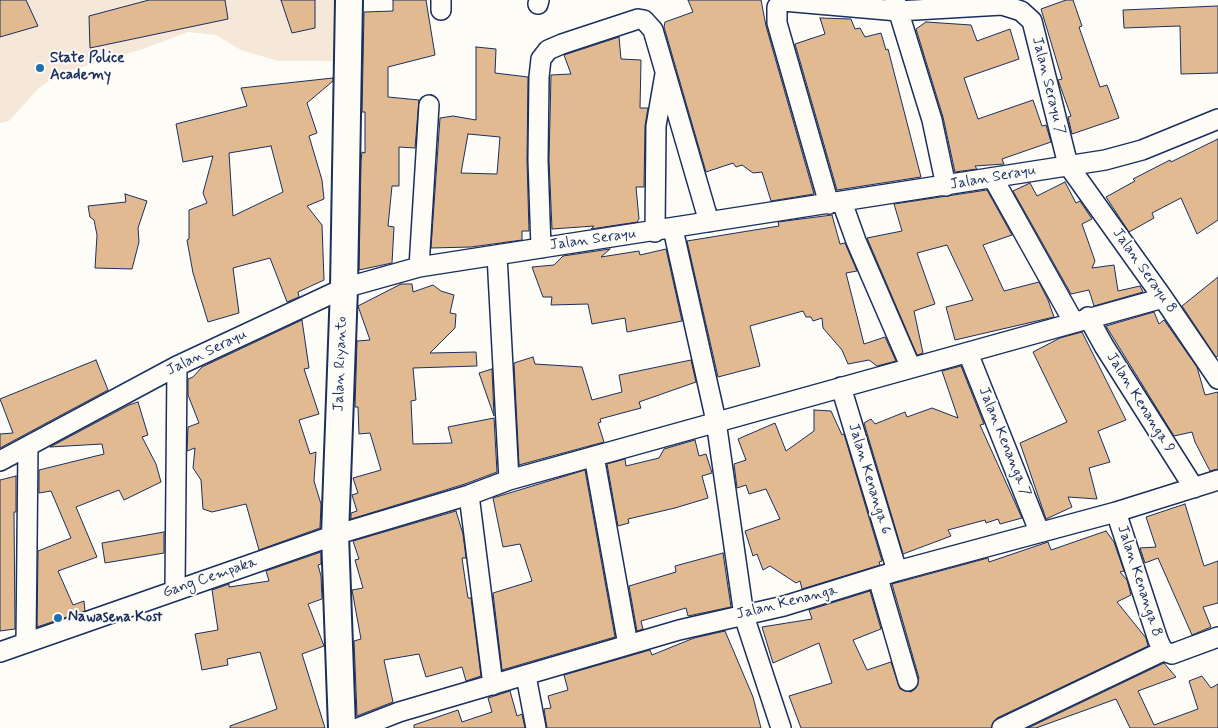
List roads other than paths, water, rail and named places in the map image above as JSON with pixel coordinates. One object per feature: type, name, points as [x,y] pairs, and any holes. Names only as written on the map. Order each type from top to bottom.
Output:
[{"type":"street","name":"Jalan Riyanto","points":[[342,728],[334,535],[344,288],[349,0]]},
{"type":"street","points":[[911,368],[856,241],[836,203],[777,24],[777,7],[783,1],[896,5],[932,120],[946,186]]},
{"type":"street","name":"Jalan Serayu 7","points":[[896,5],[1002,5],[1021,11],[1032,21],[1068,165]]},
{"type":"street","points":[[541,248],[538,84],[544,54],[562,44],[638,19],[644,20],[653,30],[709,222]]},
{"type":"street","points":[[666,72],[656,126],[664,230],[716,421],[744,616],[781,728]]},
{"type":"street","points":[[419,267],[429,104]]},
{"type":"street","name":"Jalan Serayu","points":[[0,461],[177,366],[344,288],[419,267],[1105,160],[1142,150],[1217,121]]},
{"type":"street","name":"Jalan Serayu 8","points":[[1068,165],[1218,379]]},
{"type":"street","name":"Jalan Kenanga 9","points":[[992,178],[1081,319],[1114,362],[1194,488]]},
{"type":"street","points":[[497,255],[509,480]]},
{"type":"street","name":"Gang Cempaka","points":[[0,652],[334,535],[469,495],[509,480],[716,421],[968,353],[1081,319],[1163,298]]},
{"type":"street","name":"Jalan Kenanga 7","points":[[968,353],[1039,531]]},
{"type":"street","points":[[175,590],[177,366]]},
{"type":"street","name":"Jalan Kenanga 6","points":[[841,387],[897,571]]},
{"type":"street","points":[[26,643],[28,446]]},
{"type":"street","points":[[594,456],[628,645]]},
{"type":"street","name":"Jalan Kenanga","points":[[358,728],[399,712],[679,630],[744,616],[1039,531],[1116,512],[1218,480]]},
{"type":"street","points":[[469,495],[493,685]]},
{"type":"street","name":"Jalan Kenanga 8","points":[[1116,512],[1158,640],[1164,652],[1172,654],[1218,637]]},
{"type":"street","points":[[878,578],[908,681]]},
{"type":"street","points":[[1002,728],[1164,652]]},
{"type":"street","points":[[526,676],[536,728]]},
{"type":"place","name":"State Police Academy","points":[[40,68]]},
{"type":"place","name":"Nawasena Kost","points":[[58,618]]}]
